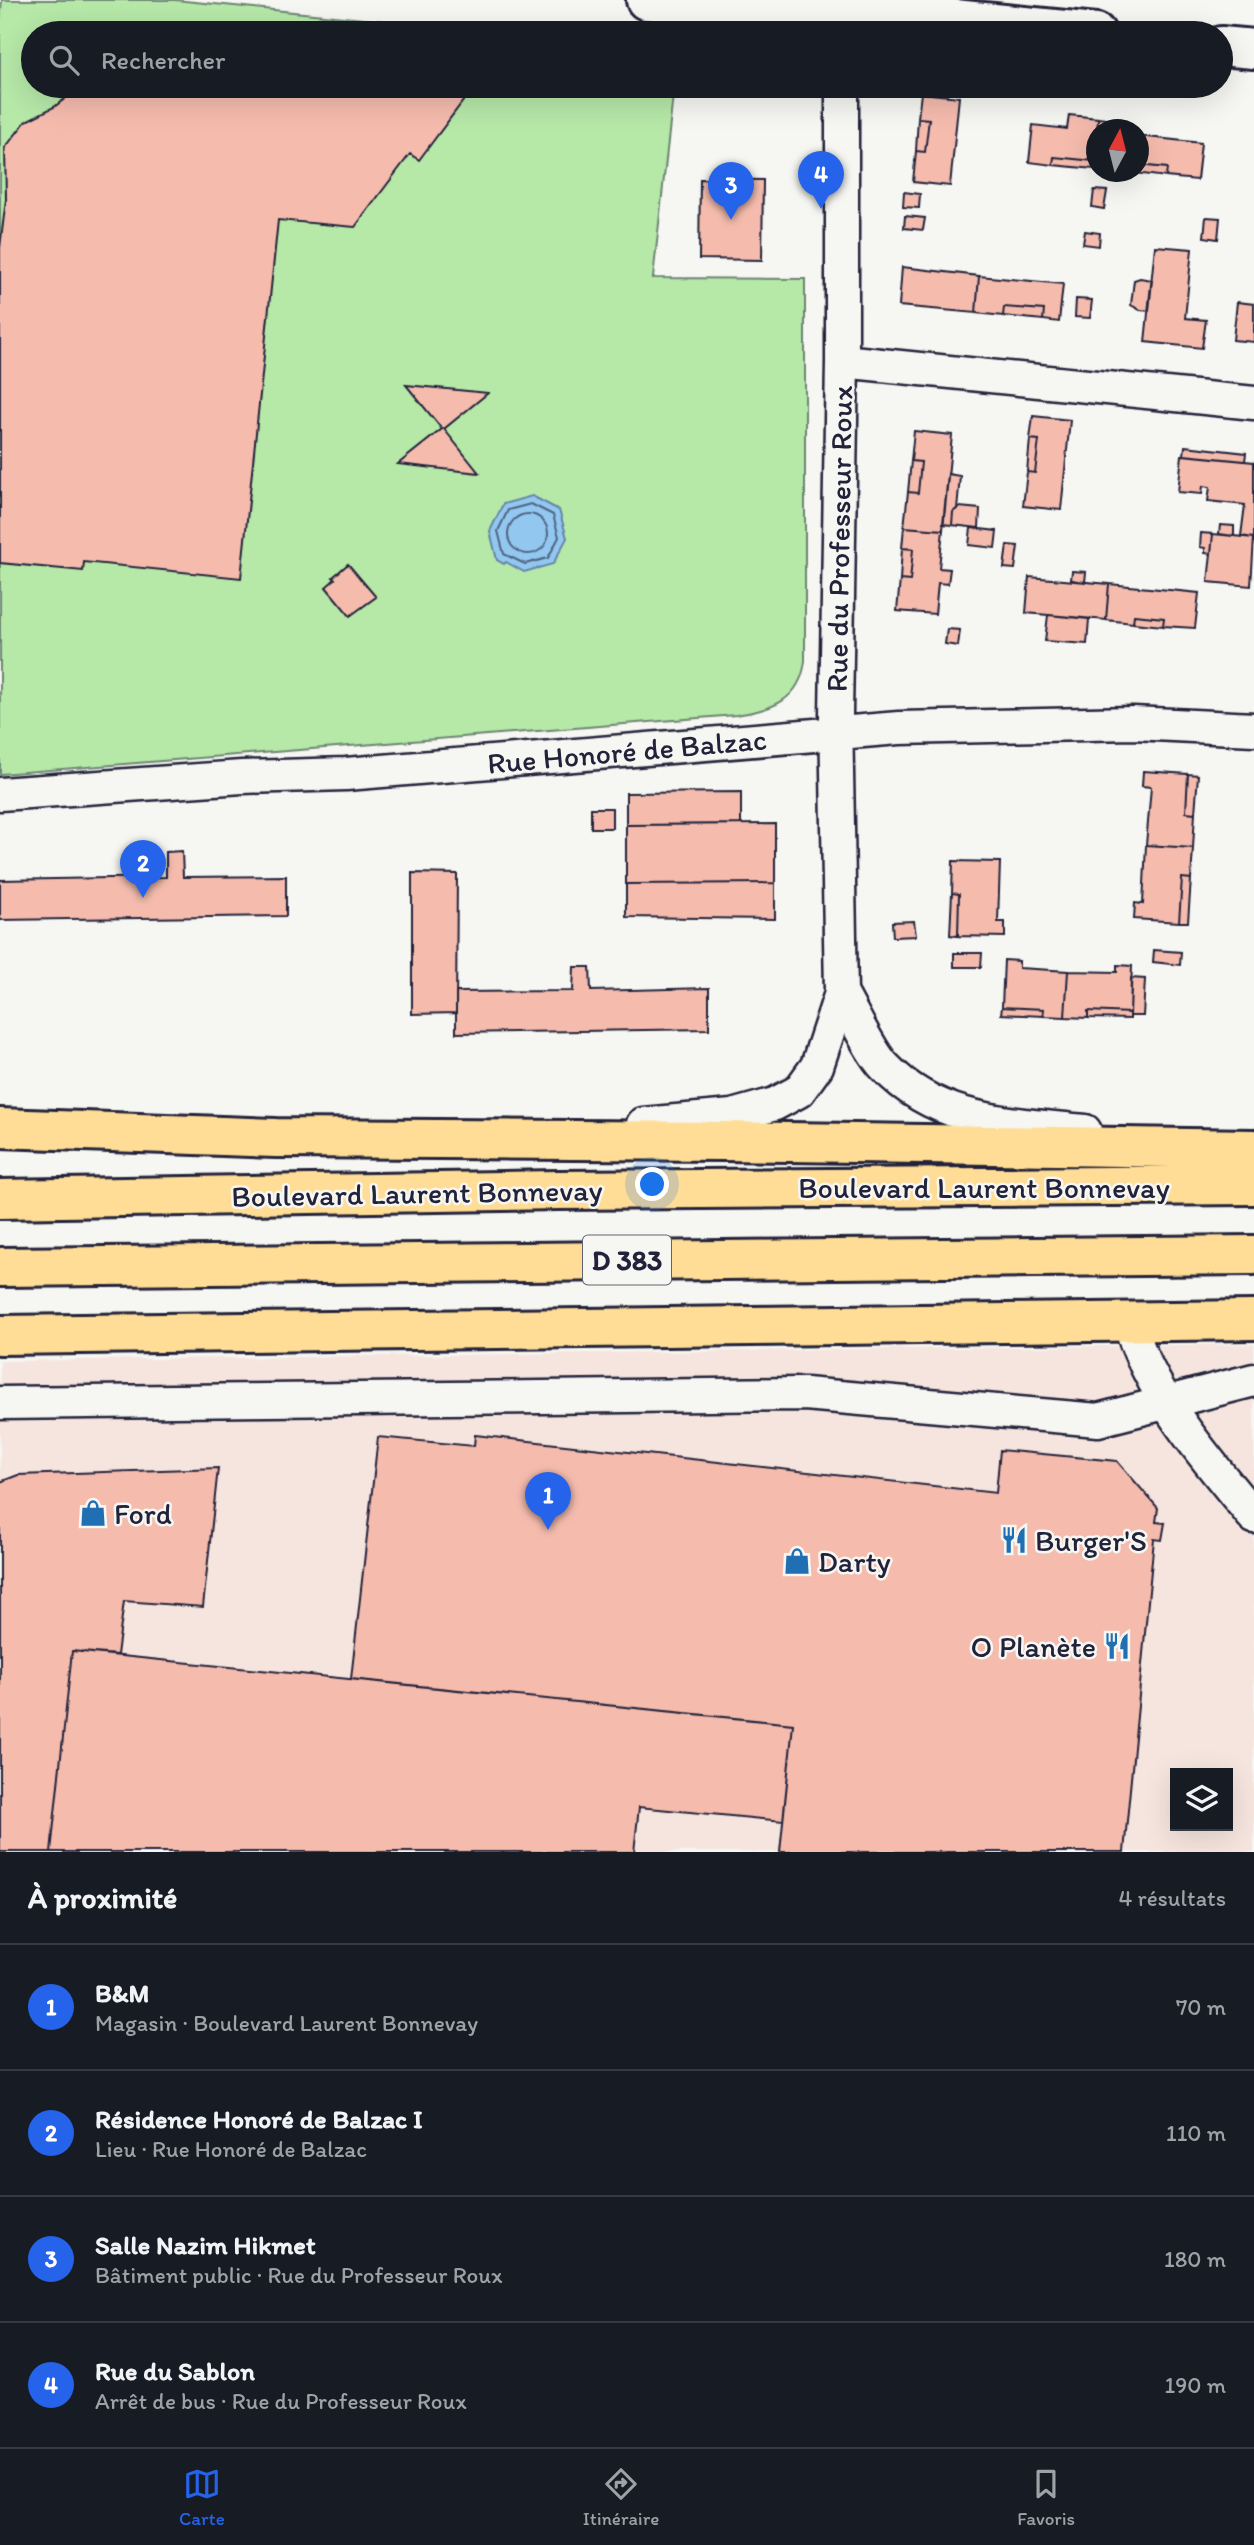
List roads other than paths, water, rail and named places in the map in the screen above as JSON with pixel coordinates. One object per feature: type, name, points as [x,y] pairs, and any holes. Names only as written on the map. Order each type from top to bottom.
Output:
[{"type":"highway","points":[[0,1128],[262,1138],[1249,1148]]},
{"type":"highway","name":"Boulevard Laurent Bonnevay","points":[[0,1199],[586,1190],[1254,1185]]},
{"type":"highway","name":"D 383","points":[[0,1267],[1254,1255]]},
{"type":"highway","points":[[0,1335],[1254,1320]]},
{"type":"street","points":[[646,0],[751,11],[845,16],[923,16],[974,21]]},
{"type":"street","points":[[1233,47],[1254,49]]},
{"type":"street","name":"Rue du Professeur Roux","points":[[418,1139],[732,1116],[775,1104],[799,1091],[817,1066],[841,993],[836,734],[842,361],[842,98]]},
{"type":"street","points":[[842,361],[1254,402]]},
{"type":"street","name":"Rue Honoré de Balzac","points":[[0,794],[242,777],[346,774],[899,728],[1133,723],[1254,729]]},
{"type":"street","name":"Rue du Professeur Roux","points":[[841,993],[883,1066],[922,1097],[963,1115],[1010,1123],[1249,1148]]},
{"type":"street","points":[[1129,1322],[1145,1365],[1165,1402],[1194,1444],[1254,1517]]},
{"type":"street","points":[[0,1403],[805,1394],[1098,1420],[1254,1380]]},
{"type":"water","points":[[532,496],[559,510],[567,538],[553,564],[524,572],[497,560],[490,531],[503,504]]},
{"type":"place","name":"Rue du Sablon","points":[[821,209]]},
{"type":"place","name":"Salle Nazim Hikmet","points":[[731,220]]},
{"type":"place","name":"Résidence Honoré de Balzac I","points":[[143,898]]},
{"type":"place","name":"Ford","points":[[93,1513]]},
{"type":"place","name":"B&M","points":[[548,1530]]},
{"type":"place","name":"Burger'S","points":[[1014,1540]]},
{"type":"place","name":"Darty","points":[[797,1561]]},
{"type":"place","name":"O Planète","points":[[1117,1646]]}]
